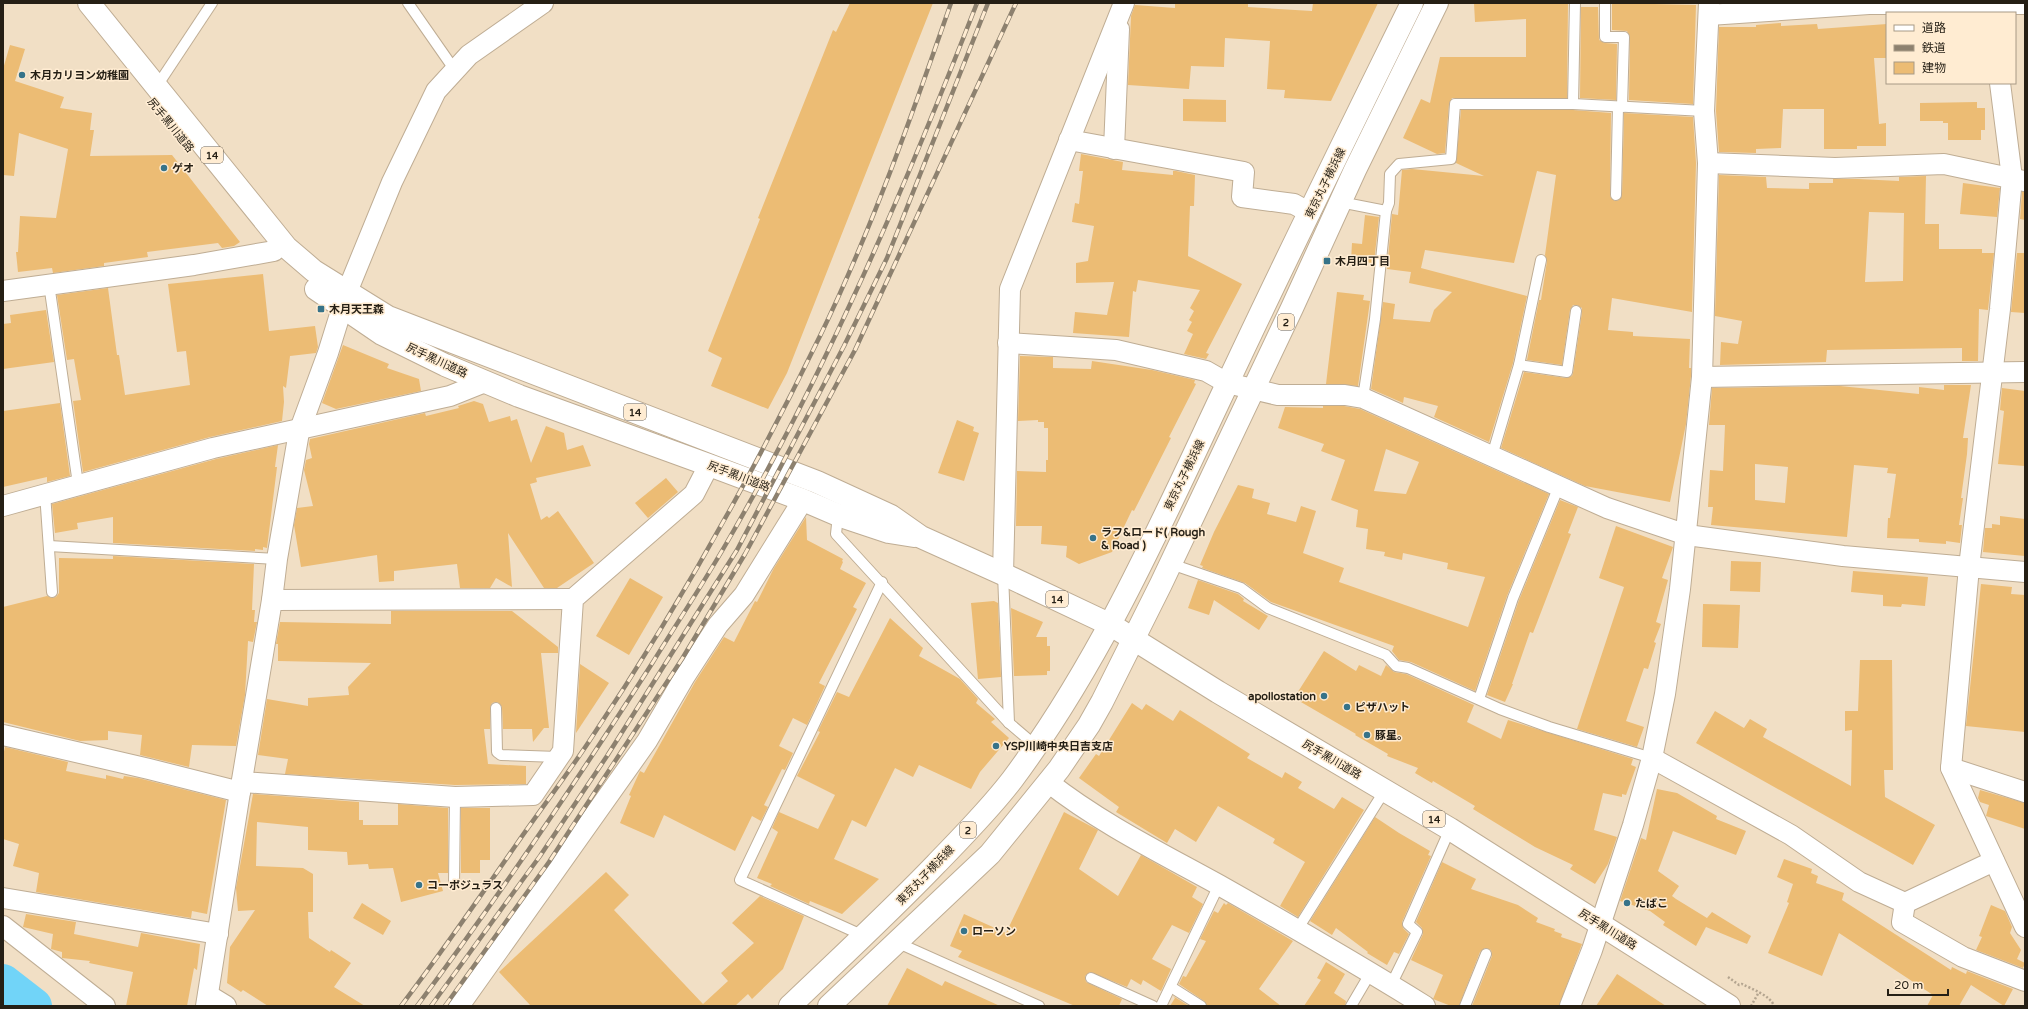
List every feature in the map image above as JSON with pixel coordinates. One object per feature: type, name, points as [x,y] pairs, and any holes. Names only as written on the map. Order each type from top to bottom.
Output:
[{"type":"main road","name":"尻手黒川道路","points":[[74,3],[274,251],[309,283],[345,300],[388,317],[817,482],[891,516],[921,537],[1111,625],[1218,692],[1450,829],[1730,1006]]},
{"type":"main road","name":"尻手黒川道路","points":[[89,3],[286,247],[382,334],[445,365],[519,396],[803,500],[838,515],[889,532],[921,537]]},
{"type":"main road","name":"東京丸子横浜線","points":[[790,1006],[864,936],[972,826],[1010,782],[1067,699],[1111,625],[1272,288],[1412,3]]},
{"type":"main road","name":"東京丸子横浜線","points":[[829,1006],[990,854],[1048,782],[1089,725],[1171,564],[1340,202],[1437,3]]},
{"type":"street","points":[[226,1006],[207,1001],[272,600],[277,559],[301,427],[345,300],[392,182],[436,91],[469,55],[543,3]]},
{"type":"street","points":[[1570,1006],[1600,924],[1652,758],[1665,694],[1687,535],[1702,377],[1708,163],[1704,111],[1709,9],[1869,4],[1991,7],[2025,4]]},
{"type":"street","points":[[1114,149],[1122,8]]},
{"type":"street","points":[[1003,574],[1010,289],[1122,8]]},
{"type":"street","points":[[2000,84],[2019,180],[1991,373],[1969,567],[1951,768],[2025,927]]},
{"type":"street","points":[[1069,140],[1244,172],[1242,197],[1294,204],[1310,213]]},
{"type":"street","points":[[1708,163],[1836,168],[1944,164],[2019,180]]},
{"type":"street","points":[[3,291],[194,265],[274,251]]},
{"type":"street","points":[[1008,343],[1116,350],[1206,371],[1227,383],[1278,394],[1345,394],[1363,398],[1607,508],[1687,535],[1843,556],[2025,572]]},
{"type":"street","points":[[1702,377],[2025,372]]},
{"type":"street","points":[[3,506],[78,484],[213,448],[301,427],[450,396],[485,382]]},
{"type":"street","points":[[272,600],[574,599],[694,494],[709,465]]},
{"type":"street","points":[[459,1006],[647,741],[685,676],[718,625],[744,596],[803,500]]},
{"type":"street","points":[[3,735],[241,787],[454,797],[534,795],[562,751],[574,599]]},
{"type":"street","points":[[1652,758],[1790,835],[1859,882],[1905,903],[1994,861]]},
{"type":"street","points":[[1951,768],[2025,792]]},
{"type":"street","points":[[1048,782],[1066,796],[1136,840],[1219,885],[1371,972],[1425,1006]]},
{"type":"street","points":[[3,898],[218,934]]},
{"type":"street","points":[[1905,903],[1902,922],[1963,957],[2025,981]]},
{"type":"street","points":[[3,926],[105,1006]]},
{"type":"lane","points":[[157,86],[212,3]]},
{"type":"lane","points":[[408,3],[454,70]]},
{"type":"lane","points":[[1573,104],[1575,3]]},
{"type":"lane","points":[[1606,3],[1605,37],[1624,37],[1616,195]]},
{"type":"lane","points":[[1363,398],[1375,319],[1386,211],[1390,203],[1390,174],[1399,164],[1451,159],[1455,104],[1573,104],[1704,111]]},
{"type":"lane","points":[[1340,202],[1386,211]]},
{"type":"lane","points":[[1492,456],[1519,365],[1541,260]]},
{"type":"lane","points":[[49,284],[78,484]]},
{"type":"lane","points":[[1519,365],[1567,372],[1576,311]]},
{"type":"lane","points":[[1479,699],[1513,598],[1559,486]]},
{"type":"lane","points":[[45,494],[52,592]]},
{"type":"lane","points":[[838,515],[836,534],[882,582],[1009,723],[1036,746]]},
{"type":"lane","points":[[49,546],[277,559]]},
{"type":"lane","points":[[1171,564],[1241,588],[1268,608],[1386,655],[1396,666],[1408,668],[1549,727],[1652,758]]},
{"type":"lane","points":[[1003,574],[1009,723]]},
{"type":"lane","points":[[864,936],[740,880],[882,582]]},
{"type":"lane","points":[[496,708],[497,752],[501,755],[558,758]]},
{"type":"lane","points":[[1297,930],[1385,790]]},
{"type":"lane","points":[[454,797],[454,884]]},
{"type":"lane","points":[[1391,985],[1417,932],[1408,924],[1450,829]]},
{"type":"lane","points":[[1161,1006],[1219,885]]},
{"type":"lane","points":[[896,942],[1039,1006]]},
{"type":"lane","points":[[1464,1006],[1486,954]]},
{"type":"lane","points":[[1351,1006],[1371,972]]},
{"type":"lane","points":[[1091,978],[1153,1006]]},
{"type":"lane","points":[[1171,987],[1201,1006]]},
{"type":"path","points":[[1728,977],[1739,985],[1742,984],[1759,992],[1773,1003],[1774,1006]]},
{"type":"path","points":[[1750,1006],[1759,992]]},
{"type":"building","points":[[850,3],[933,3],[787,373],[768,409],[711,386],[722,358],[708,351],[760,219],[758,218],[833,30],[836,32]]},
{"type":"building","points":[[1175,3],[1248,3],[1248,7],[1312,11],[1313,3],[1378,3],[1331,101],[1284,98],[1285,90],[1267,89],[1270,41],[1225,38],[1224,67],[1191,66],[1189,89],[1128,85],[1131,16],[1135,5],[1175,8]]},
{"type":"building","points":[[1474,3],[1568,3],[1567,98],[1452,98],[1449,104],[1445,153],[1437,154],[1403,138],[1421,99],[1430,103],[1440,57],[1526,57],[1526,19],[1475,22]]},
{"type":"building","points":[[1612,3],[1696,5],[1693,104],[1629,100],[1630,37],[1627,31],[1612,30]]},
{"type":"building","points":[[1581,7],[1598,7],[1599,40],[1605,43],[1617,44],[1616,100],[1580,98]]},
{"type":"building","points":[[1781,23],[1781,26],[1817,24],[1818,29],[1886,24],[1886,58],[1874,58],[1879,124],[1886,123],[1886,146],[1857,146],[1857,149],[1824,149],[1824,109],[1783,109],[1781,148],[1756,149],[1756,153],[1719,152],[1716,111],[1719,27],[1756,27],[1756,25]]},
{"type":"building","points":[[10,45],[25,49],[15,81],[64,97],[60,108],[92,113],[90,130],[94,130],[90,156],[172,155],[240,242],[234,246],[222,248],[218,243],[147,252],[148,257],[104,263],[104,266],[53,273],[52,268],[18,272],[16,252],[18,252],[20,216],[56,218],[68,149],[19,133],[14,176],[3,175],[3,69]]},
{"type":"building","points":[[1183,99],[1226,100],[1226,122],[1183,121]]},
{"type":"building","points":[[1977,102],[1977,108],[1985,108],[1985,130],[1981,130],[1981,140],[1948,140],[1948,123],[1943,123],[1943,121],[1920,121],[1920,103]]},
{"type":"building","points":[[1461,110],[1573,110],[1611,113],[1610,195],[1615,201],[1619,200],[1622,195],[1624,113],[1693,117],[1696,163],[1692,312],[1612,298],[1608,330],[1633,332],[1633,336],[1690,339],[1689,368],[1691,368],[1691,376],[1686,424],[1670,502],[1585,486],[1501,448],[1524,372],[1566,378],[1572,376],[1573,373],[1582,312],[1582,308],[1577,305],[1573,305],[1570,310],[1562,365],[1527,360],[1539,300],[1541,300],[1547,261],[1545,255],[1556,175],[1537,171],[1514,263],[1425,250],[1421,268],[1527,296],[1513,363],[1489,442],[1434,417],[1438,406],[1404,397],[1403,403],[1371,389],[1383,302],[1395,304],[1393,319],[1430,322],[1434,310],[1452,292],[1409,283],[1411,272],[1387,269],[1392,214],[1398,215],[1402,170],[1412,169],[1484,176],[1456,163]]},
{"type":"building","points":[[1081,154],[1123,162],[1122,170],[1173,175],[1173,171],[1176,171],[1195,175],[1194,206],[1190,206],[1188,256],[1242,284],[1206,353],[1209,354],[1206,359],[1184,354],[1193,334],[1187,331],[1192,322],[1189,320],[1194,311],[1190,308],[1200,290],[1138,280],[1136,292],[1133,291],[1129,337],[1073,333],[1075,312],[1107,315],[1114,282],[1076,283],[1076,263],[1088,261],[1094,226],[1072,222],[1075,203],[1079,204],[1083,171],[1079,171]]},
{"type":"building","points":[[1719,175],[1766,177],[1767,188],[1809,189],[1809,183],[1833,183],[1833,179],[1899,181],[1899,177],[1926,176],[1925,224],[1939,224],[1939,249],[1982,249],[1982,253],[1994,253],[1988,310],[1979,309],[1978,361],[1962,361],[1962,348],[1827,350],[1826,362],[1720,365],[1721,342],[1738,344],[1742,321],[1715,316]],"holes":[[[1869,212],[1904,213],[1903,281],[1865,282]]]},
{"type":"building","points":[[1963,183],[2000,188],[1997,217],[1960,214]]},
{"type":"building","points":[[2022,192],[2025,192],[2025,220],[2020,219]]},
{"type":"building","points":[[1365,215],[1379,217],[1374,263],[1351,261],[1352,243],[1362,244]]},
{"type":"building","points":[[2017,253],[2025,253],[2025,313],[2011,312]]},
{"type":"building","points":[[263,274],[269,331],[315,326],[318,347],[316,353],[290,356],[286,388],[283,386],[284,402],[282,421],[210,437],[83,472],[73,401],[81,400],[74,359],[67,360],[57,295],[108,288],[117,355],[119,355],[125,395],[190,385],[186,351],[177,352],[168,284]]},
{"type":"building","points":[[1337,292],[1364,295],[1363,300],[1370,301],[1358,386],[1326,384]]},
{"type":"building","points":[[46,310],[54,362],[3,369],[3,324],[11,323],[10,315]]},
{"type":"building","points":[[343,345],[389,364],[387,368],[419,379],[421,391],[336,409],[322,403]]},
{"type":"building","points":[[1020,356],[1053,357],[1053,368],[1091,369],[1092,361],[1152,370],[1195,380],[1194,383],[1196,384],[1169,437],[1171,438],[1134,511],[1132,510],[1112,552],[1079,564],[1066,557],[1067,546],[1041,544],[1042,526],[1016,526],[1017,471],[1046,472],[1046,460],[1048,460],[1048,428],[1044,428],[1044,422],[1038,422],[1038,420],[1018,421]]},
{"type":"building","points":[[1944,385],[1971,385],[1963,438],[1968,438],[1961,498],[1963,498],[1959,525],[1962,525],[1960,543],[1946,541],[1946,544],[1919,542],[1919,539],[1887,538],[1888,518],[1890,518],[1896,474],[1887,473],[1888,468],[1854,465],[1847,537],[1711,525],[1713,507],[1708,507],[1710,470],[1723,471],[1725,425],[1709,425],[1712,388],[1840,386],[1919,394],[1919,387],[1944,390]],"holes":[[[1755,464],[1788,467],[1785,503],[1755,500]]]},
{"type":"building","points":[[2002,388],[2025,391],[2025,466],[1998,464],[2004,411],[2000,410]]},
{"type":"building","points":[[474,401],[483,404],[489,422],[510,416],[511,421],[517,419],[531,463],[546,426],[564,433],[567,450],[583,445],[591,466],[536,478],[537,482],[530,484],[541,520],[547,516],[549,518],[558,511],[594,563],[557,588],[544,588],[508,533],[512,587],[496,578],[490,588],[460,588],[457,564],[394,571],[394,581],[379,582],[377,555],[301,567],[294,525],[297,508],[313,506],[304,470],[306,460],[312,458],[309,444],[310,439],[425,413],[426,416],[459,408],[458,406]]},
{"type":"building","points":[[60,403],[70,476],[47,482],[47,477],[3,487],[3,411]]},
{"type":"building","points":[[1323,406],[1344,406],[1360,409],[1549,494],[1507,596],[1475,691],[1411,662],[1399,660],[1392,651],[1394,646],[1271,602],[1245,583],[1202,568],[1203,566],[1200,565],[1214,532],[1238,485],[1254,489],[1252,498],[1270,503],[1267,514],[1296,522],[1301,506],[1316,511],[1303,553],[1344,568],[1339,582],[1468,627],[1485,577],[1447,569],[1448,563],[1403,553],[1402,560],[1384,556],[1385,552],[1366,549],[1368,529],[1356,527],[1358,510],[1331,500],[1345,460],[1321,451],[1324,444],[1278,428],[1285,407],[1323,408]],"holes":[[[1386,449],[1419,462],[1406,494],[1374,491]]]},
{"type":"building","points":[[957,420],[974,427],[973,431],[979,433],[964,481],[938,473]]},
{"type":"building","points":[[278,445],[275,467],[277,467],[267,548],[263,547],[263,550],[255,549],[255,551],[113,543],[113,517],[77,523],[78,529],[55,533],[52,504],[216,459]]},
{"type":"building","points":[[666,478],[678,492],[648,518],[635,503]]},
{"type":"building","points":[[1560,500],[1578,507],[1568,533],[1571,534],[1533,633],[1530,632],[1513,684],[1505,702],[1487,695],[1519,600]]},
{"type":"building","points":[[2000,516],[2025,519],[2025,556],[1983,552],[1985,528],[1992,528],[1992,524],[2000,525]]},
{"type":"building","points":[[806,517],[807,540],[843,559],[840,569],[866,583],[853,607],[857,609],[819,683],[825,686],[807,725],[793,718],[779,746],[793,753],[785,770],[782,769],[764,805],[768,807],[761,821],[752,816],[735,851],[664,815],[654,838],[620,823],[631,796],[629,795],[640,771],[644,773],[695,682],[724,637],[734,642],[755,601],[757,602],[774,568]]},
{"type":"building","points":[[1616,526],[1673,547],[1662,578],[1668,580],[1656,622],[1661,624],[1654,642],[1656,643],[1648,669],[1644,668],[1626,721],[1644,727],[1637,747],[1577,729],[1624,587],[1599,578]]},
{"type":"building","points":[[113,556],[254,564],[252,610],[255,610],[254,622],[257,622],[253,642],[248,641],[245,695],[236,746],[192,745],[189,767],[140,755],[142,735],[108,731],[108,740],[80,741],[3,722],[3,607],[47,596],[52,598],[56,597],[59,593],[59,558],[113,559]]},
{"type":"building","points":[[1731,561],[1761,562],[1760,592],[1730,591]]},
{"type":"building","points":[[1853,571],[1928,577],[1925,606],[1902,604],[1901,607],[1883,606],[1883,595],[1851,592]]},
{"type":"building","points":[[630,578],[663,597],[629,655],[596,636]]},
{"type":"building","points":[[1198,580],[1238,594],[1244,599],[1243,601],[1268,616],[1259,630],[1214,600],[1209,615],[1188,608]]},
{"type":"building","points":[[1981,584],[2012,587],[2011,594],[2025,595],[2025,732],[1966,726]]},
{"type":"building","points":[[994,601],[998,603],[1001,677],[978,679],[971,603]]},
{"type":"building","points":[[1703,604],[1740,605],[1738,648],[1702,647]]},
{"type":"building","points":[[1011,608],[1043,622],[1036,637],[1047,637],[1047,646],[1050,646],[1050,671],[1047,671],[1047,675],[1014,676]]},
{"type":"building","points":[[391,611],[512,611],[558,647],[558,653],[541,653],[549,728],[544,728],[533,742],[532,729],[503,729],[502,707],[496,702],[492,703],[490,708],[490,729],[484,729],[488,764],[526,766],[526,784],[455,785],[285,774],[288,759],[258,755],[267,699],[308,706],[308,698],[349,695],[348,687],[371,663],[278,661],[278,644],[276,644],[280,622],[391,624]]},
{"type":"building","points":[[890,618],[923,648],[919,656],[960,679],[978,699],[976,703],[995,719],[991,722],[1009,738],[980,772],[971,789],[919,765],[913,777],[895,768],[866,827],[852,820],[834,859],[879,879],[842,914],[810,901],[809,904],[770,886],[772,884],[757,878],[778,832],[772,828],[779,812],[818,829],[835,795],[797,776],[820,732],[818,731],[837,692],[849,697]]},
{"type":"building","points":[[1324,651],[1356,671],[1359,665],[1381,676],[1386,665],[1394,672],[1406,674],[1474,705],[1467,722],[1501,739],[1508,720],[1633,759],[1631,765],[1636,767],[1626,795],[1622,794],[1622,797],[1603,793],[1594,830],[1617,837],[1608,864],[1595,884],[1570,869],[1573,865],[1535,847],[1473,809],[1475,806],[1433,781],[1432,783],[1415,773],[1418,768],[1387,756],[1388,754],[1355,735],[1356,734],[1294,698]]},
{"type":"building","points":[[1860,660],[1892,660],[1893,770],[1884,770],[1885,797],[1935,825],[1913,865],[1696,743],[1715,711],[1744,728],[1750,719],[1767,729],[1763,737],[1851,786],[1852,730],[1845,731],[1845,711],[1858,711]]},
{"type":"building","points":[[580,664],[609,683],[576,733]]},
{"type":"building","points":[[1132,703],[1142,710],[1146,704],[1173,721],[1180,710],[1250,754],[1247,758],[1282,778],[1285,772],[1302,782],[1298,788],[1334,809],[1342,797],[1364,810],[1298,917],[1280,906],[1305,862],[1273,843],[1275,839],[1218,806],[1196,842],[1175,829],[1167,843],[1116,812],[1119,807],[1079,778],[1096,754],[1099,756]]},
{"type":"building","points":[[5,747],[68,762],[66,771],[106,779],[106,775],[123,779],[124,776],[138,778],[226,800],[207,914],[192,911],[191,918],[36,892],[39,873],[13,866],[19,844],[3,839],[3,756]]},
{"type":"building","points":[[1657,789],[1677,793],[1717,816],[1716,819],[1746,831],[1736,855],[1673,831],[1658,871],[1679,886],[1672,896],[1707,918],[1712,912],[1751,936],[1747,944],[1706,927],[1696,946],[1663,925],[1665,922],[1650,911],[1620,901],[1641,838],[1646,840]]},
{"type":"building","points":[[1980,790],[2025,803],[2025,829],[1986,816],[1989,805],[1980,802],[1978,798]]},
{"type":"building","points":[[253,794],[359,802],[359,820],[363,820],[363,825],[398,825],[398,804],[448,808],[448,873],[438,873],[443,891],[401,902],[393,868],[369,869],[368,864],[348,865],[347,852],[308,850],[308,827],[257,822],[256,866],[303,868],[313,874],[313,912],[308,912],[309,938],[330,952],[331,950],[351,963],[334,987],[365,1006],[268,1006],[243,990],[241,992],[227,983],[230,947],[255,910],[238,911],[236,888]]},
{"type":"building","points":[[461,808],[490,808],[490,860],[480,860],[480,873],[461,873]]},
{"type":"building","points":[[1064,812],[1098,830],[1079,869],[1118,896],[1141,855],[1197,887],[1192,897],[1203,904],[1189,933],[1172,925],[1152,959],[1171,969],[1161,991],[1143,980],[1141,985],[1131,979],[1127,987],[1090,972],[1085,976],[1086,982],[1122,999],[1119,1006],[1075,1006],[958,957],[962,951],[950,946],[964,914],[1006,933]]},
{"type":"building","points":[[1375,817],[1430,851],[1428,855],[1431,856],[1402,922],[1403,928],[1409,934],[1399,954],[1394,952],[1387,965],[1367,953],[1368,952],[1336,928],[1332,935],[1310,921]]},
{"type":"building","points":[[1784,859],[1812,869],[1811,873],[1818,876],[1816,883],[1844,893],[1842,900],[1951,970],[1952,967],[1966,974],[1967,971],[2013,989],[2004,1006],[1971,985],[1959,1006],[1927,1006],[1933,995],[1839,933],[1822,976],[1768,953],[1789,903],[1787,902],[1793,884],[1777,877]]},
{"type":"building","points":[[1442,862],[1476,879],[1471,889],[1518,905],[1538,918],[1536,922],[1555,929],[1554,931],[1562,934],[1561,937],[1582,944],[1559,1006],[1472,1006],[1492,956],[1491,950],[1485,948],[1480,952],[1459,1006],[1451,1006],[1433,999],[1443,975],[1411,960],[1423,934],[1422,928],[1416,922]]},
{"type":"building","points":[[606,872],[629,895],[614,910],[703,1004],[728,981],[721,973],[754,943],[732,923],[760,896],[804,916],[783,969],[752,999],[748,994],[735,1006],[531,1006],[499,972]]},
{"type":"building","points":[[362,903],[391,921],[383,935],[353,918]]},
{"type":"building","points":[[1224,903],[1226,905],[1228,903],[1293,941],[1259,989],[1281,1006],[1207,1006],[1204,1001],[1179,984],[1183,976],[1186,977],[1206,941],[1200,939],[1214,911],[1218,913]]},
{"type":"building","points":[[1991,905],[2005,911],[2012,927],[2010,933],[2021,950],[2017,959],[2025,963],[2023,968],[1976,950],[1982,937],[1979,936]]},
{"type":"building","points":[[26,914],[76,922],[74,934],[138,947],[141,933],[200,944],[197,970],[194,968],[187,1006],[126,1006],[133,972],[89,963],[90,961],[62,958],[62,952],[51,949],[53,934],[23,927]]},
{"type":"building","points":[[1326,962],[1345,974],[1334,993],[1346,1001],[1345,1006],[1304,1006],[1321,980],[1317,978]]},
{"type":"building","points":[[907,968],[942,986],[945,981],[1000,1006],[887,1006]]},
{"type":"building","points":[[1617,974],[1666,1006],[1596,1006]]},
{"type":"building","points":[[1173,996],[1189,1006],[1170,1006],[1175,998]]},
{"type":"waterway","points":[[3,982],[34,1006]]},
{"type":"railway","points":[[401,1006],[461,924],[588,743],[682,594],[740,492],[820,336],[857,255],[906,129],[951,3]]},
{"type":"railway","points":[[417,1006],[508,879],[596,750],[708,574],[763,479],[797,413],[862,278],[950,72],[977,3]]},
{"type":"railway","points":[[431,1006],[540,856],[607,756],[737,550],[844,346],[887,258],[988,3]]},
{"type":"railway","points":[[445,1006],[549,862],[682,659],[745,554],[855,350],[1016,3]]},
{"type":"place","name":"木月カリヨン幼稚園","points":[[22,75]]},
{"type":"place","name":"ゲオ","points":[[164,168]]},
{"type":"place","name":"木月四丁目","points":[[1327,261]]},
{"type":"place","name":"木月天王森","points":[[321,309]]},
{"type":"place","name":"ラフ&ロード( Rough & Road )","points":[[1093,538]]},
{"type":"place","name":"apollostation","points":[[1324,696]]},
{"type":"place","name":"ピザハット","points":[[1347,707]]},
{"type":"place","name":"豚星。","points":[[1367,735]]},
{"type":"place","name":"YSP川崎中央日吉支店","points":[[996,746]]},
{"type":"place","name":"コーポジュラス","points":[[419,885]]},
{"type":"place","name":"たばこ","points":[[1627,903]]},
{"type":"place","name":"ローソン","points":[[964,931]]}]
